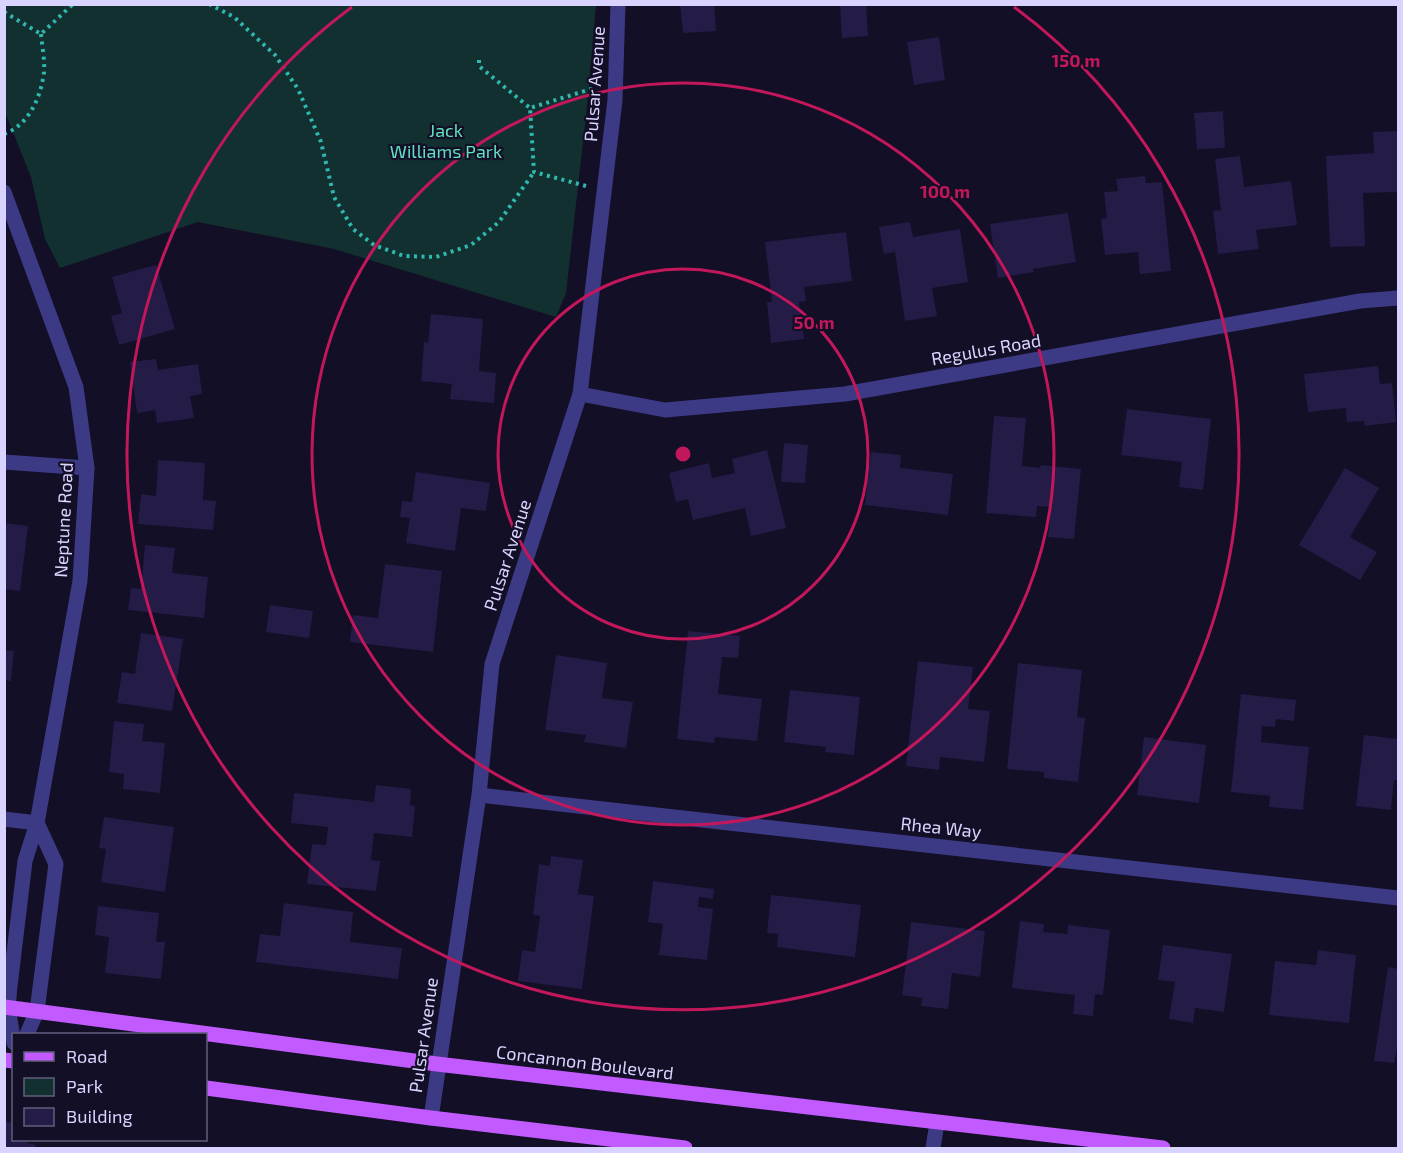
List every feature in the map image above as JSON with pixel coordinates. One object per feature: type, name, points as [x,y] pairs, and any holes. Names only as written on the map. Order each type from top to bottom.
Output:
[{"type":"main road","name":"Concannon Boulevard","points":[[6,1007],[200,1033]]},
{"type":"main road","name":"Concannon Boulevard","points":[[207,1034],[437,1065],[1163,1149]]},
{"type":"main road","points":[[207,1088],[685,1149]]},
{"type":"street","name":"Pulsar Avenue","points":[[431,1118],[437,1065],[479,795],[492,664],[580,394],[615,100],[618,4]]},
{"type":"street","name":"Neptune Road","points":[[4,192],[76,387],[87,468],[80,581],[37,823],[25,861],[6,1007],[12,1034]]},
{"type":"street","name":"Regulus Road","points":[[580,394],[665,410],[845,394],[1360,301],[1398,298]]},
{"type":"street","points":[[4,462],[87,468]]},
{"type":"street","name":"Rhea Way","points":[[479,795],[1398,898]]},
{"type":"street","points":[[4,819],[37,823],[56,864],[37,1011],[28,1033]]},
{"type":"street","points":[[933,1149],[937,1123]]},
{"type":"path","points":[[41,34],[73,4]]},
{"type":"path","points":[[209,4],[234,17],[275,55],[298,89],[321,142],[334,197],[353,229],[374,245],[404,256],[436,257],[471,245],[499,222],[534,172],[530,108],[479,66],[479,60]]},
{"type":"path","points":[[4,12],[41,34]]},
{"type":"path","points":[[4,135],[22,123],[36,104],[44,72],[41,34]]},
{"type":"path","points":[[530,108],[591,89]]},
{"type":"path","points":[[534,172],[582,185]]},
{"type":"green space","name":"Jack Williams Park","points":[[5,4],[596,5],[566,293],[556,317],[334,249],[198,222],[60,268],[45,239],[31,177],[5,112]]},
{"type":"building","points":[[680,4],[714,4],[716,31],[683,33]]},
{"type":"building","points":[[840,4],[866,4],[868,36],[842,38]]},
{"type":"building","points":[[939,37],[945,80],[914,85],[907,42]]},
{"type":"building","points":[[1223,111],[1225,148],[1197,149],[1194,113]]},
{"type":"building","points":[[1398,131],[1398,192],[1363,193],[1365,246],[1330,247],[1326,156],[1374,153],[1373,132]]},
{"type":"building","points":[[1240,156],[1244,187],[1291,181],[1297,225],[1256,230],[1259,249],[1218,254],[1213,211],[1221,210],[1215,159]]},
{"type":"building","points":[[1145,176],[1146,183],[1162,182],[1171,271],[1140,274],[1138,252],[1105,255],[1101,219],[1107,218],[1104,192],[1118,191],[1116,179]]},
{"type":"building","points":[[1068,213],[1076,262],[998,278],[990,224]]},
{"type":"building","points":[[910,222],[913,237],[960,229],[968,282],[932,288],[937,316],[905,321],[895,252],[884,254],[879,227]]},
{"type":"building","points":[[846,232],[852,281],[804,287],[806,301],[799,302],[804,339],[771,343],[767,302],[772,302],[765,242]]},
{"type":"building","points":[[156,265],[175,329],[119,345],[111,316],[122,313],[112,277]]},
{"type":"building","points":[[431,314],[483,319],[479,371],[496,373],[494,403],[450,399],[452,384],[421,381],[424,342],[428,343]]},
{"type":"building","points":[[156,359],[158,370],[198,364],[202,394],[190,396],[194,418],[157,423],[155,410],[137,413],[130,362]]},
{"type":"building","points":[[1378,366],[1380,384],[1392,383],[1396,422],[1365,426],[1364,421],[1347,422],[1346,408],[1308,412],[1304,374]]},
{"type":"building","points":[[1127,409],[1211,419],[1203,490],[1179,487],[1182,462],[1121,455]]},
{"type":"building","points":[[994,416],[1026,418],[1022,466],[1040,468],[1041,465],[1081,469],[1074,539],[1048,537],[1051,507],[1037,506],[1036,517],[986,513]]},
{"type":"building","points":[[784,443],[808,445],[805,483],[781,482]]},
{"type":"building","points":[[767,450],[786,528],[751,536],[745,508],[693,520],[688,499],[676,502],[669,473],[709,463],[712,478],[735,473],[732,459]]},
{"type":"building","points":[[871,452],[901,455],[900,468],[953,474],[948,515],[865,505]]},
{"type":"building","points":[[158,460],[205,463],[203,500],[216,501],[213,530],[138,524],[141,494],[156,496]]},
{"type":"building","points":[[1345,468],[1379,488],[1350,537],[1377,552],[1360,580],[1299,545]]},
{"type":"building","points":[[416,472],[490,483],[486,511],[461,508],[455,551],[406,543],[410,518],[400,517],[402,501],[412,502]]},
{"type":"building","points":[[4,523],[28,526],[20,591],[4,589]]},
{"type":"building","points":[[145,545],[175,548],[172,573],[208,577],[204,618],[128,610],[131,588],[141,589]]},
{"type":"building","points":[[385,564],[442,571],[433,652],[350,642],[353,615],[378,618]]},
{"type":"building","points":[[270,605],[313,611],[309,638],[266,632]]},
{"type":"building","points":[[688,631],[740,636],[738,658],[722,657],[718,694],[762,699],[757,741],[715,737],[714,743],[677,739]]},
{"type":"building","points":[[141,633],[183,639],[172,711],[117,703],[122,672],[135,674]]},
{"type":"building","points":[[4,650],[14,651],[11,681],[4,680]]},
{"type":"building","points":[[556,655],[607,663],[602,698],[633,702],[626,748],[584,742],[586,735],[545,730]]},
{"type":"building","points":[[918,661],[973,667],[968,709],[990,711],[984,762],[940,757],[939,770],[906,766]]},
{"type":"building","points":[[1018,663],[1082,670],[1077,717],[1085,718],[1078,782],[1044,778],[1044,772],[1007,769]]},
{"type":"building","points":[[790,690],[860,697],[854,755],[825,752],[826,747],[784,742]]},
{"type":"building","points":[[1241,694],[1296,700],[1294,721],[1276,719],[1275,727],[1262,726],[1261,742],[1309,747],[1303,810],[1269,807],[1270,796],[1231,792]]},
{"type":"building","points":[[114,721],[144,724],[142,741],[165,743],[160,793],[123,789],[124,774],[109,772]]},
{"type":"building","points":[[1364,735],[1398,739],[1398,780],[1394,780],[1391,810],[1356,806]]},
{"type":"building","points":[[1144,737],[1206,745],[1199,803],[1137,795]]},
{"type":"building","points":[[376,785],[411,789],[410,805],[415,806],[412,837],[374,833],[371,860],[380,861],[376,891],[307,884],[312,844],[326,845],[328,827],[291,823],[294,793],[374,802]]},
{"type":"building","points":[[104,817],[174,827],[165,892],[101,882],[106,849],[99,848]]},
{"type":"building","points":[[551,856],[583,860],[578,894],[594,896],[582,989],[518,981],[522,950],[535,952],[540,916],[533,915],[539,864],[550,866]]},
{"type":"building","points":[[653,881],[714,889],[713,899],[699,897],[698,907],[713,909],[707,960],[659,955],[663,924],[648,922]]},
{"type":"building","points":[[771,895],[861,905],[855,957],[777,947],[778,934],[767,933]]},
{"type":"building","points":[[284,903],[353,912],[350,942],[402,948],[398,979],[256,962],[260,934],[280,936]]},
{"type":"building","points":[[98,906],[159,913],[156,942],[165,942],[161,979],[105,973],[109,937],[95,935]]},
{"type":"building","points":[[1020,921],[1044,924],[1043,932],[1067,934],[1068,925],[1110,930],[1103,995],[1095,994],[1093,1016],[1073,1014],[1075,995],[1012,988]]},
{"type":"building","points":[[911,922],[985,931],[980,977],[952,973],[948,1009],[921,1006],[922,998],[902,995]]},
{"type":"building","points":[[1163,945],[1232,954],[1224,1012],[1195,1008],[1193,1023],[1169,1019],[1175,982],[1158,980]]},
{"type":"building","points":[[1318,950],[1356,955],[1349,1023],[1269,1015],[1275,961],[1316,965]]},
{"type":"building","points":[[1388,967],[1398,969],[1398,1047],[1394,1063],[1374,1061]]},
{"type":"building","points":[[4,1121],[12,1123],[12,1141],[28,1141],[27,1143],[36,1145],[35,1148],[4,1148]]}]
